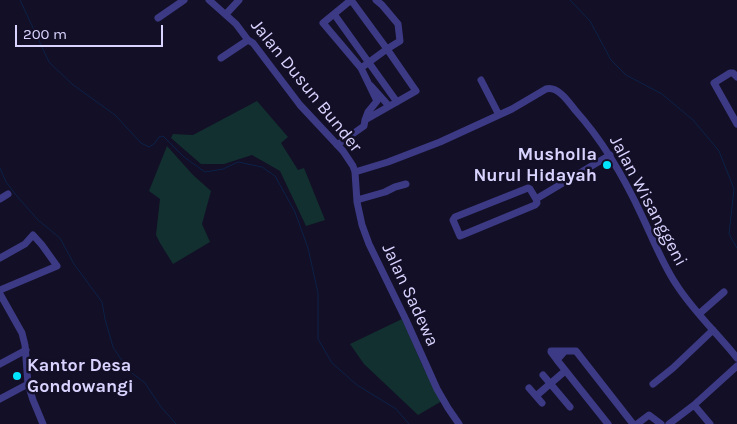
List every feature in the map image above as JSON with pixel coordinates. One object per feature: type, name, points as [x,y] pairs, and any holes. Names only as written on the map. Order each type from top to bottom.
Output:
[{"type":"street","points":[[158,18],[184,0]]},
{"type":"street","name":"Jalan Dusun Bunder","points":[[209,0],[226,14],[248,40],[253,43],[300,105],[350,161],[355,172]]},
{"type":"street","points":[[226,14],[239,0]]},
{"type":"street","points":[[365,120],[416,91],[351,0],[323,23],[361,68],[367,82],[378,98],[389,106]]},
{"type":"street","points":[[361,68],[400,42],[398,24],[376,0]]},
{"type":"street","points":[[334,14],[397,102]]},
{"type":"street","points":[[221,58],[248,40]]},
{"type":"street","points":[[737,78],[733,73],[730,73],[714,83],[737,124]]},
{"type":"street","points":[[481,80],[499,115]]},
{"type":"street","name":"Jalan Wisanggeni","points":[[355,172],[388,162],[440,142],[522,104],[546,89],[555,89],[587,123],[610,155],[625,180],[676,285],[737,358]]},
{"type":"street","points":[[336,144],[364,126],[368,112],[378,98]]},
{"type":"street","points":[[536,199],[610,155]]},
{"type":"street","name":"Jalan Sadewa","points":[[355,172],[357,200],[362,225],[369,244],[437,389],[459,424]]},
{"type":"street","points":[[357,200],[406,184]]},
{"type":"street","points":[[528,188],[530,188],[536,199],[537,203],[535,205],[460,236],[453,220],[455,217],[528,188]]},
{"type":"street","points":[[0,199],[8,194]]},
{"type":"street","points":[[0,258],[25,244],[34,235],[57,266],[0,292],[3,306],[22,333],[26,350],[28,384],[43,424]]},
{"type":"street","points":[[699,314],[724,292]]},
{"type":"street","points":[[654,384],[713,330]]},
{"type":"street","points":[[0,364],[26,350]]},
{"type":"street","points":[[608,424],[557,360],[565,351],[576,351],[633,424]]},
{"type":"street","points":[[669,424],[694,405],[737,366]]},
{"type":"street","points":[[536,396],[565,371]]},
{"type":"street","points":[[543,375],[570,407]]},
{"type":"street","points":[[0,399],[28,384]]},
{"type":"street","points":[[529,388],[542,403]]},
{"type":"street","points":[[694,405],[710,424]]},
{"type":"street","points":[[637,424],[648,415],[661,424]]},
{"type":"green space","points":[[257,101],[288,137],[281,143],[298,170],[304,168],[325,220],[306,226],[280,171],[252,155],[224,164],[201,164],[171,138],[173,134],[193,135]]},
{"type":"green space","points":[[167,146],[193,175],[211,191],[202,224],[210,242],[173,264],[156,235],[160,199],[149,191]]},
{"type":"green space","points":[[402,319],[424,369],[442,401],[418,415],[364,364],[350,344]]},
{"type":"waterway","points":[[20,0],[49,62],[72,84],[115,115],[141,143],[149,147],[159,137],[163,136],[184,157],[205,172],[223,169],[238,162],[262,167],[275,176],[295,212],[308,248],[318,293],[318,339],[332,363],[357,385],[396,409],[409,424]]},
{"type":"waterway","points":[[570,0],[590,21],[611,60],[626,75],[662,94],[693,120],[719,151],[734,189],[729,234],[737,248]]},
{"type":"waterway","points":[[0,168],[6,182],[16,195],[38,220],[60,238],[74,264],[102,302],[113,347],[128,370],[145,383],[161,407],[176,424]]},
{"type":"place","name":"Musholla Nurul Hidayah","points":[[607,165]]},
{"type":"place","name":"Kantor Desa Gondowangi","points":[[17,376]]}]
